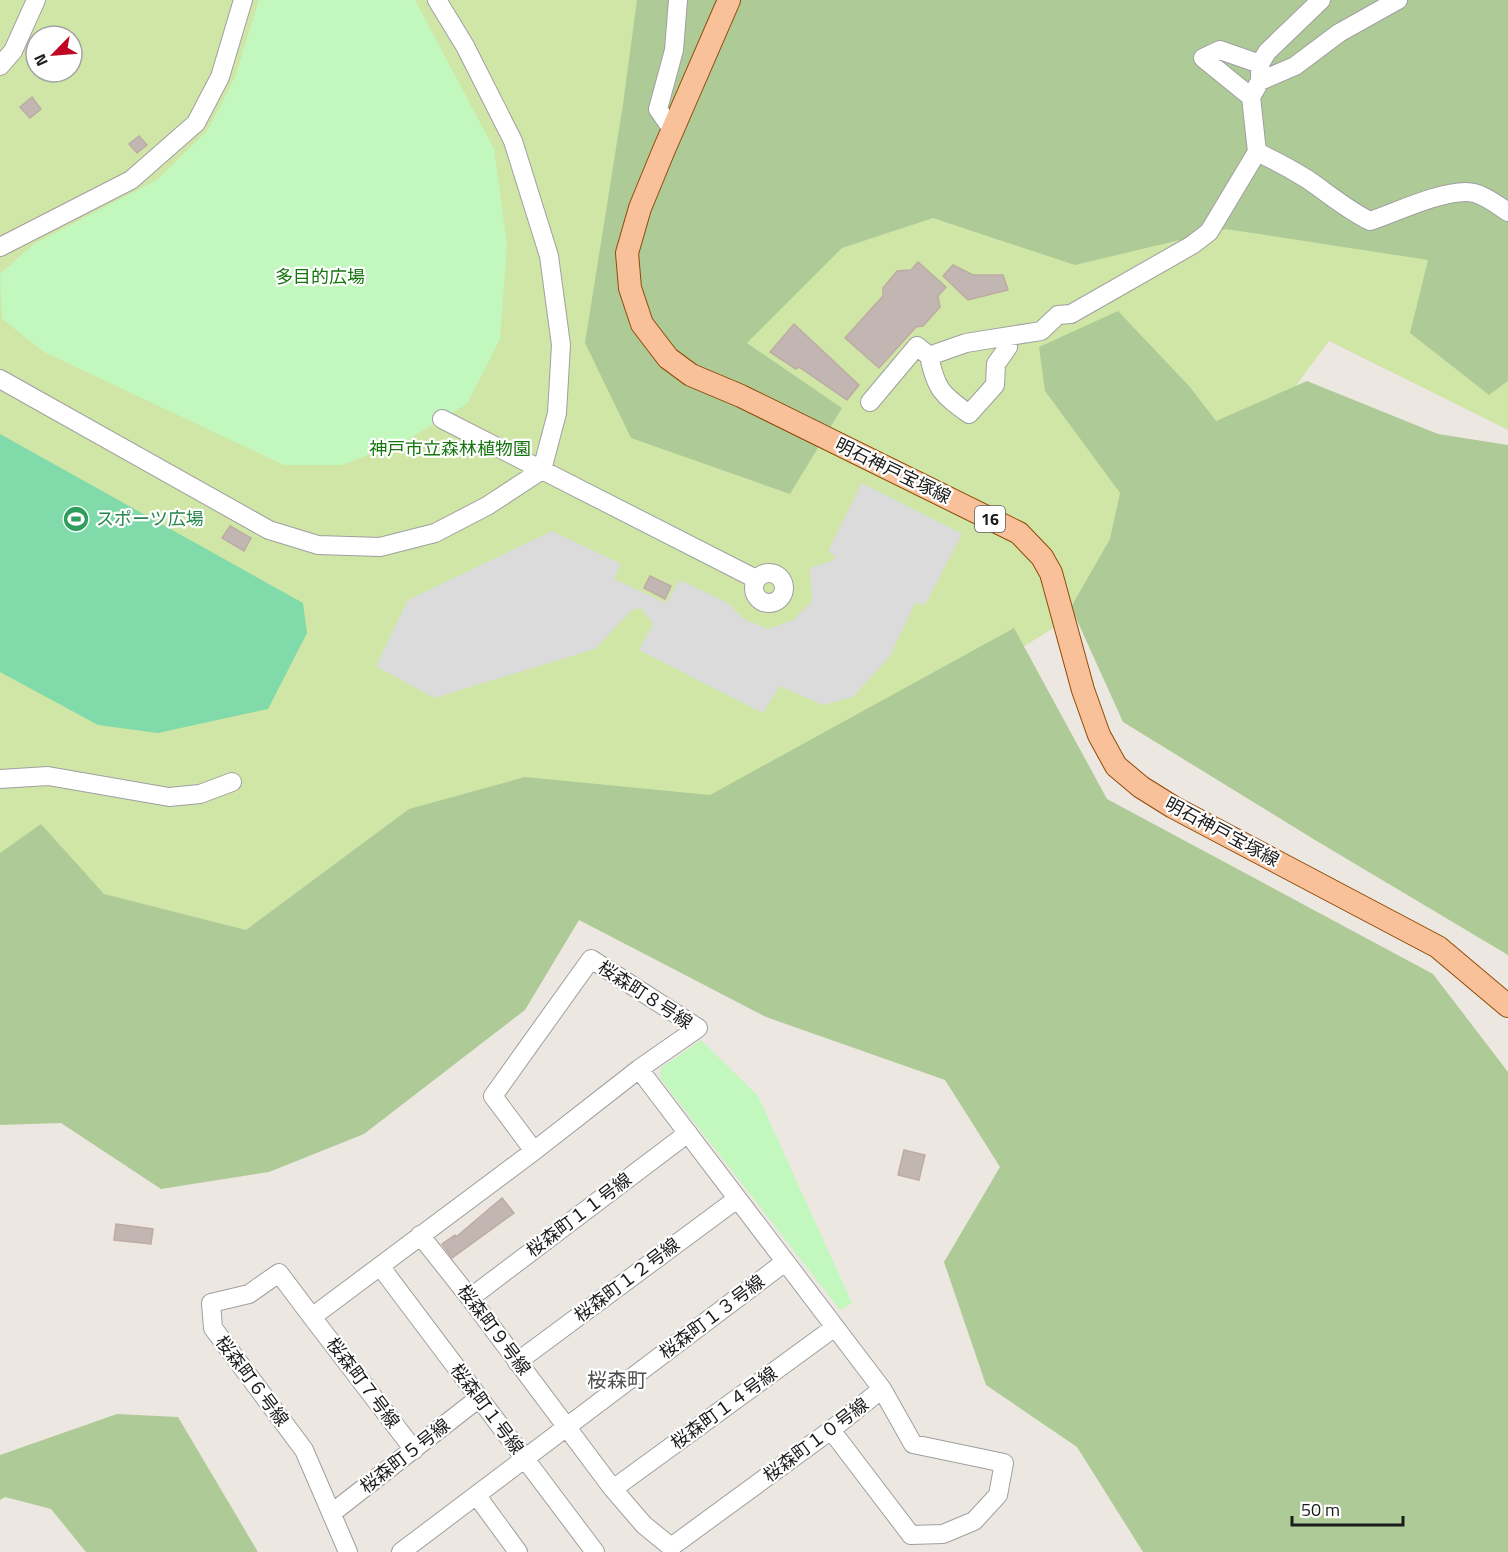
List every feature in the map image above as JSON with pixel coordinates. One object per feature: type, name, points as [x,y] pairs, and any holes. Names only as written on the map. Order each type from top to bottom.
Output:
[{"type":"main road","name":"明石神戸宝塚線","points":[[729,0],[640,208],[627,253],[630,288],[642,324],[668,358],[691,375],[741,396],[1019,533],[1042,558],[1051,573],[1083,690],[1099,735],[1116,766],[1141,787],[1173,807],[1438,947],[1508,1006]]},
{"type":"street","points":[[0,66],[13,51],[36,0]]},
{"type":"street","points":[[0,247],[131,180],[196,123],[220,78],[243,0]]},
{"type":"street","points":[[0,379],[269,530],[318,545],[380,547],[435,534],[487,506],[542,470],[557,413],[561,345],[549,256],[513,141],[465,46],[437,0]]},
{"type":"street","points":[[673,131],[657,109],[674,50],[678,0]]},
{"type":"street","points":[[929,356],[966,343],[1041,331],[1058,315],[1071,314],[1192,245],[1209,232],[1257,152],[1251,97],[1267,52],[1321,0]]},
{"type":"street","points":[[1251,97],[1203,58],[1220,50],[1260,72],[1295,66],[1339,33],[1398,0]]},
{"type":"street","points":[[1257,152],[1279,162],[1349,211],[1370,221],[1440,196],[1467,192],[1486,198],[1508,212]]},
{"type":"street","points":[[870,402],[917,346],[929,356],[935,383],[952,403],[969,414],[995,386],[996,364],[1008,347],[1003,337]]},
{"type":"street","points":[[442,419],[756,579]]},
{"type":"street","points":[[1,779],[48,776],[169,797],[200,794],[232,782]]},
{"type":"street","name":"桜森町８号線","points":[[380,1266],[534,1151],[639,1069],[699,1028],[591,959],[493,1096],[534,1151]]},
{"type":"street","name":"桜森町１０号線","points":[[566,1426],[613,1489],[644,1525],[671,1547],[831,1430],[882,1389],[639,1069]]},
{"type":"street","name":"桜森町１１号線","points":[[470,1298],[688,1133]]},
{"type":"street","name":"桜森町１２号線","points":[[518,1362],[737,1198]]},
{"type":"street","name":"桜森町９号線","points":[[420,1235],[566,1426]]},
{"type":"street","name":"桜森町１３号線","points":[[401,1552],[785,1262]]},
{"type":"street","points":[[312,1317],[380,1266]]},
{"type":"street","name":"桜森町１号線","points":[[380,1266],[595,1552]]},
{"type":"street","name":"桜森町６号線","points":[[312,1317],[279,1273],[249,1294],[211,1303],[213,1328],[304,1450],[348,1552]]},
{"type":"street","name":"桜森町７号線","points":[[312,1317],[414,1449]]},
{"type":"street","name":"桜森町１４号線","points":[[613,1489],[835,1327]]},
{"type":"street","points":[[831,1430],[910,1535],[944,1534],[974,1521],[998,1495],[1004,1463],[913,1444],[882,1389]]},
{"type":"street","name":"桜森町５号線","points":[[332,1513],[479,1398]]},
{"type":"street","points":[[477,1496],[518,1552]]},
{"type":"green space","name":"神戸市立森林植物園","points":[[0,0],[1508,0],[1508,430],[1329,341],[1171,554],[727,833],[0,1001]]},
{"type":"green space","name":"多目的広場","points":[[259,0],[415,0],[494,149],[507,245],[500,339],[467,404],[407,440],[342,465],[284,465],[44,352],[2,319],[0,274],[34,244],[157,180],[208,130],[235,77]]},
{"type":"green space","points":[[637,0],[1508,0],[1508,381],[1489,395],[1410,333],[1428,260],[1226,229],[1075,265],[933,218],[842,248],[747,343],[842,408],[790,494],[631,438],[585,343]]},
{"type":"green space","points":[[1118,311],[1190,387],[1216,421],[1307,381],[1438,434],[1508,445],[1508,955],[1123,722],[1071,607],[1110,539],[1120,493],[1045,391],[1039,347]]},
{"type":"green space","name":"スポーツ広場","points":[[0,434],[303,603],[307,633],[268,709],[158,733],[98,725],[0,672]]},
{"type":"green space","points":[[1014,628],[1107,799],[1433,974],[1508,1072],[1508,1552],[1143,1552],[1077,1447],[986,1385],[944,1262],[1000,1167],[945,1080],[766,1017],[579,920],[525,1010],[364,1134],[269,1172],[161,1189],[61,1123],[0,1125],[0,853],[41,824],[104,894],[246,930],[409,809],[525,777],[710,795]]},
{"type":"green space","points":[[701,1040],[758,1096],[852,1303],[840,1310],[660,1078],[661,1068]]},
{"type":"green space","points":[[117,1414],[178,1417],[258,1552],[86,1552],[51,1509],[5,1497],[0,1500],[0,1455]]},
{"type":"shaded area","points":[[862,483],[962,534],[925,605],[915,603],[890,656],[853,697],[823,705],[780,686],[763,713],[639,650],[653,624],[641,608],[632,610],[595,649],[434,698],[376,666],[408,600],[552,531],[621,564],[614,579],[666,603],[680,580],[728,603],[744,619],[768,629],[793,620],[812,601],[810,568],[836,557],[828,551]]},
{"type":"building","points":[[32,97],[41,109],[30,118],[20,107]]},
{"type":"building","points":[[139,136],[147,145],[137,153],[129,144]]},
{"type":"building","points":[[918,262],[946,287],[938,296],[940,307],[923,326],[916,327],[879,368],[845,338],[883,296],[883,288],[897,271],[911,270]]},
{"type":"building","points":[[953,265],[973,275],[1003,275],[1008,290],[968,300],[943,276]]},
{"type":"building","points":[[794,324],[859,385],[847,400],[799,367],[796,369],[770,352]]},
{"type":"building","points":[[230,526],[251,538],[244,551],[222,538]]},
{"type":"building","points":[[650,576],[671,586],[665,599],[644,588]]},
{"type":"building","points":[[904,1150],[925,1155],[919,1180],[898,1175]]},
{"type":"building","points":[[502,1198],[514,1213],[452,1258],[442,1244],[455,1235],[456,1237]]},
{"type":"building","points":[[116,1224],[153,1229],[151,1244],[114,1240]]},
{"type":"place","name":"スポーツ広場","points":[[76,519]]},
{"type":"district","name":"桜森町","points":[[617,1380]]}]
